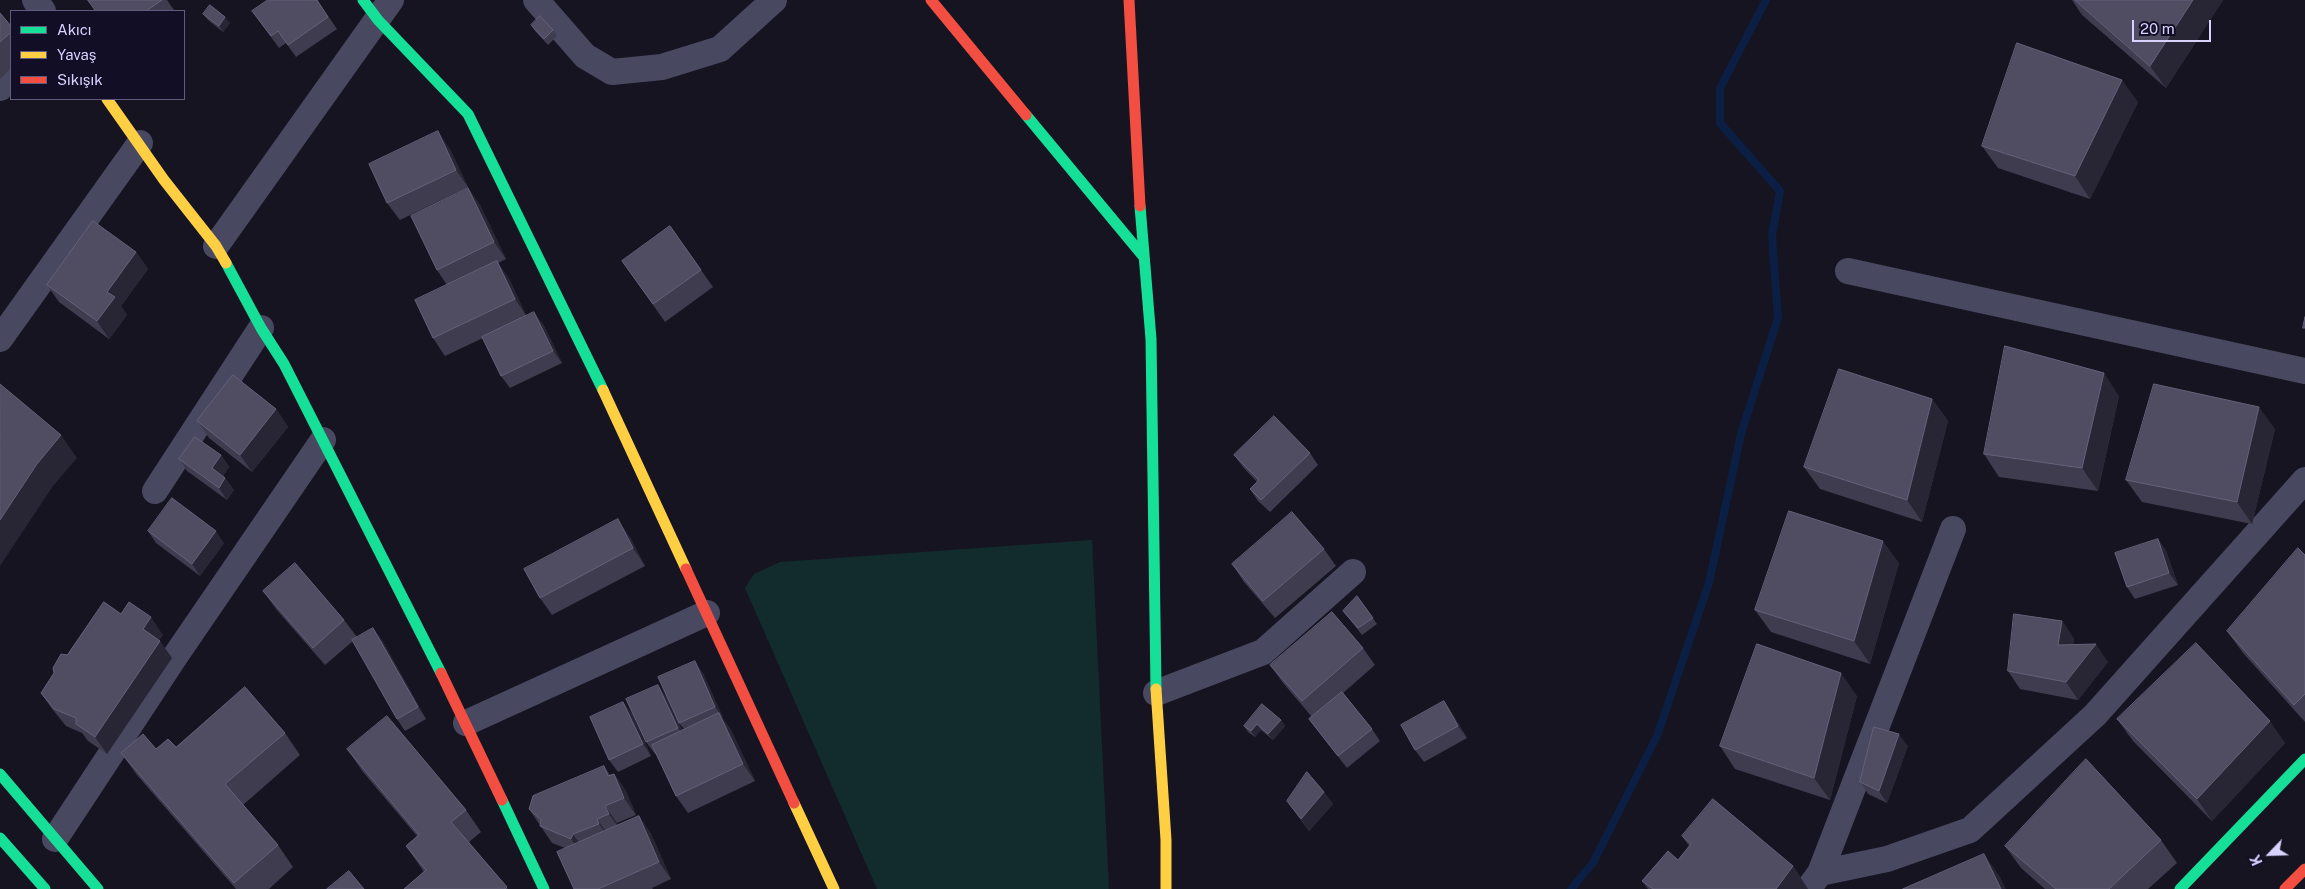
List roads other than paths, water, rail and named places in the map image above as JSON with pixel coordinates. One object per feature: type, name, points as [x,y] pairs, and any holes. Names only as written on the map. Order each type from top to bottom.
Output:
[{"type":"main road","points":[[931,0],[1143,256]]},
{"type":"main road","points":[[1129,0],[1143,256],[1151,339],[1156,693],[1166,840],[1166,889]]},
{"type":"main road","points":[[378,7],[468,114],[581,342],[834,889]]},
{"type":"main road","points":[[108,100],[164,180],[216,246],[261,328],[284,364],[466,723],[544,889]]},
{"type":"main road","points":[[2180,889],[2305,759]]},
{"type":"main road","points":[[0,774],[98,889]]},
{"type":"main road","points":[[0,838],[45,889]]},
{"type":"main road","points":[[2285,889],[2305,869]]},
{"type":"street","points":[[536,0],[585,56],[612,72],[662,67],[720,49],[774,0]]},
{"type":"street","points":[[216,246],[378,7]]},
{"type":"street","points":[[0,88],[10,78]]},
{"type":"street","points":[[0,339],[140,144]]},
{"type":"street","points":[[1848,271],[2305,371]]},
{"type":"street","points":[[155,491],[261,328]]},
{"type":"street","points":[[55,839],[174,658],[323,440]]},
{"type":"street","points":[[1814,881],[1887,859],[1970,830],[2095,714],[2305,480]]},
{"type":"street","points":[[1814,881],[1953,529]]},
{"type":"street","points":[[1156,693],[1263,652],[1353,572]]},
{"type":"street","points":[[466,723],[707,613]]},
{"type":"waterway","points":[[1571,889],[1593,863],[1657,736],[1709,583],[1741,434],[1778,318],[1772,236],[1780,191],[1720,123],[1720,88],[1766,0]]}]
